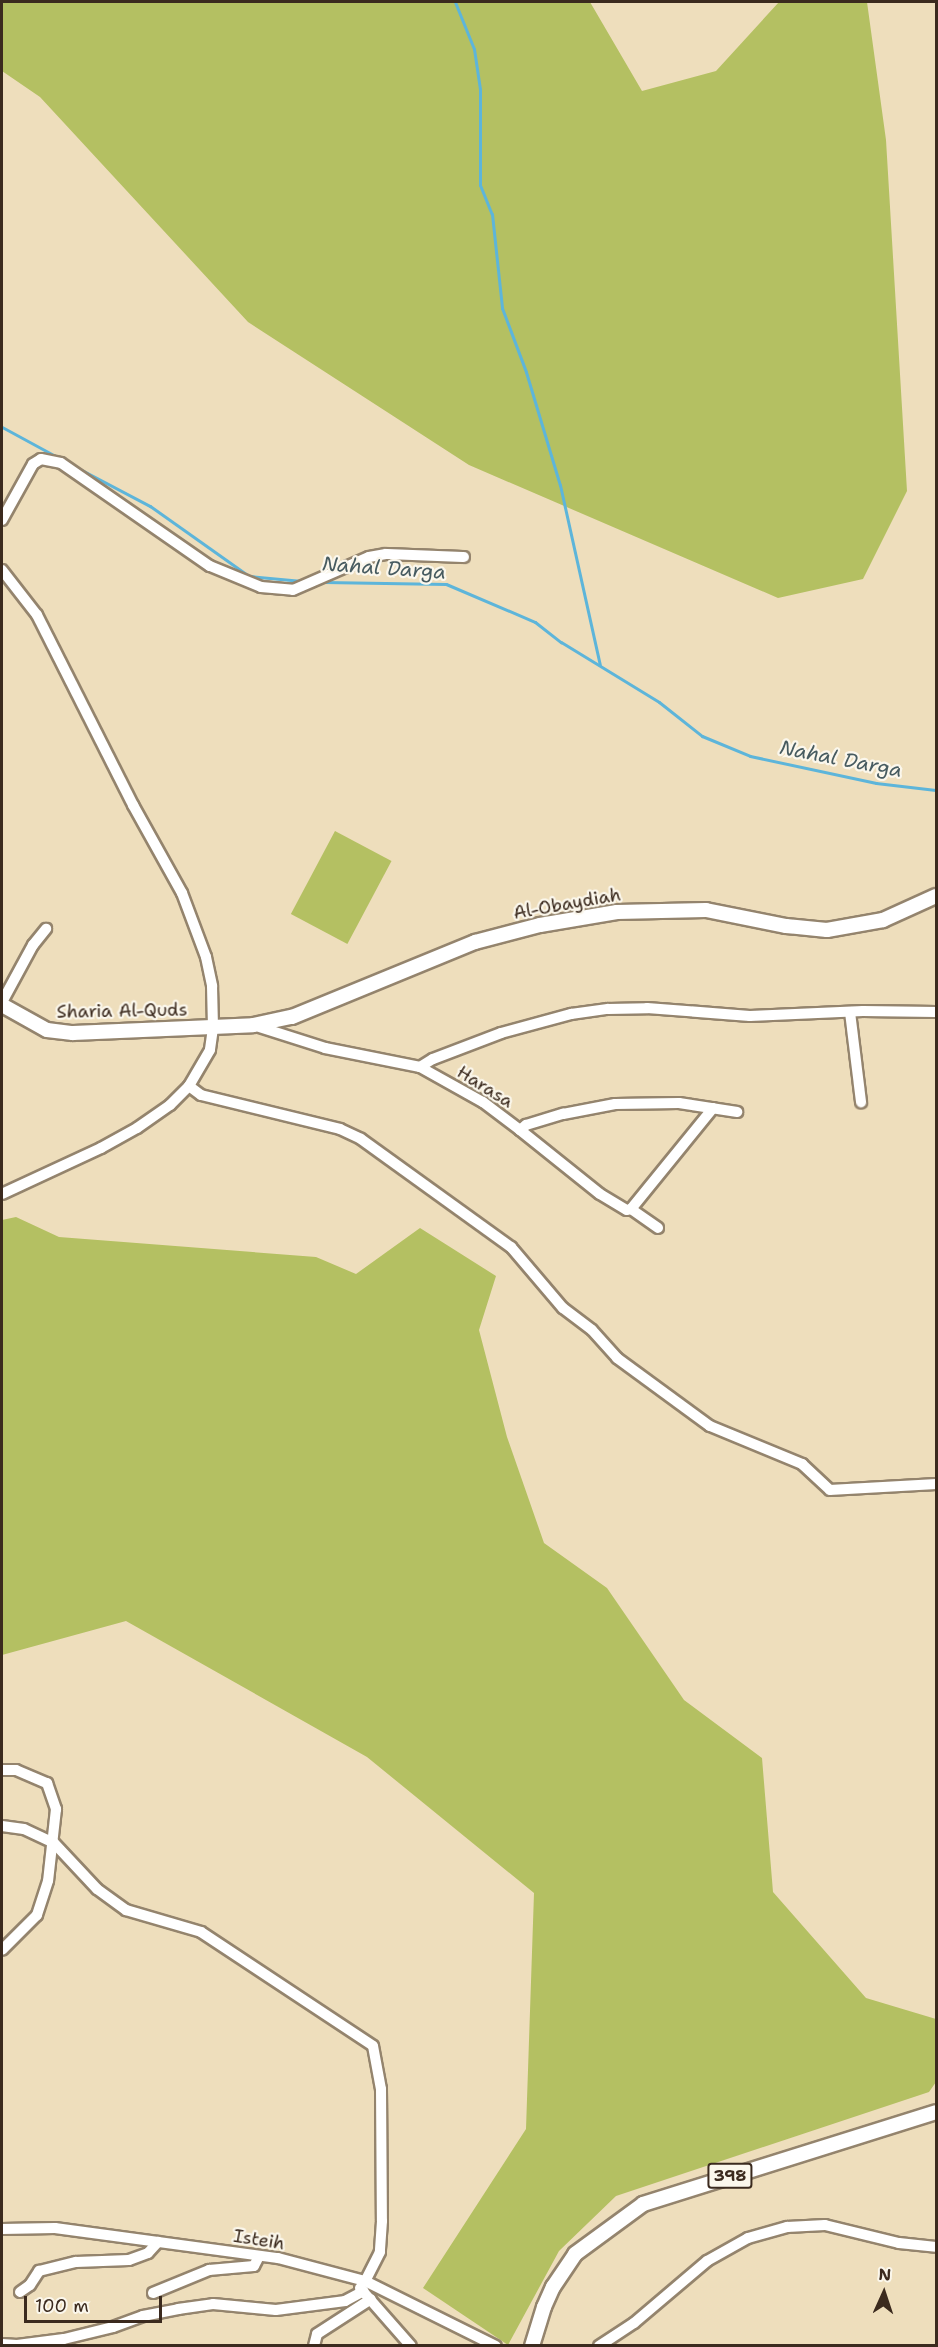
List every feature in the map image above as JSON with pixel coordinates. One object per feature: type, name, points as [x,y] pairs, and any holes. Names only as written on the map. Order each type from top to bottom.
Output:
[{"type":"main road","name":"Al-Obaydiah","points":[[213,1028],[252,1025],[292,1017],[475,942],[540,924],[617,912],[706,910],[786,926],[827,930],[883,920],[936,896]]},
{"type":"main road","name":"Sharia Al-Quds","points":[[2,1004],[47,1030],[104,1033],[213,1028]]},
{"type":"main road","name":"398","points":[[532,2346],[537,2325],[553,2287],[575,2254],[642,2204],[936,2112]]},
{"type":"street","points":[[2,520],[33,464],[41,459],[61,463],[210,566],[261,587],[292,590],[369,557],[386,554],[464,557]]},
{"type":"street","points":[[2,570],[37,615],[133,805],[182,893],[206,957],[212,986],[213,1028],[210,1050],[189,1086],[170,1105],[137,1128],[2,1194]]},
{"type":"street","points":[[2,1004],[33,945],[46,929]]},
{"type":"street","points":[[420,1067],[433,1059],[474,1043],[571,1014],[647,1008],[750,1016],[850,1012],[936,1012]]},
{"type":"street","points":[[850,1012],[861,1102]]},
{"type":"street","name":"Harasa","points":[[252,1025],[324,1048],[420,1067],[483,1102],[520,1130],[526,1125],[548,1118],[615,1104],[661,1102],[737,1112]]},
{"type":"street","points":[[189,1086],[201,1095],[340,1129],[361,1139],[511,1247],[563,1308],[592,1329],[616,1358],[710,1426],[802,1464],[830,1490],[936,1484]]},
{"type":"street","points":[[631,1209],[713,1108]]},
{"type":"street","points":[[520,1130],[600,1194],[622,1208],[631,1209],[658,1228]]},
{"type":"street","points":[[2,1770],[16,1770],[47,1783],[56,1809],[48,1881],[37,1915],[2,1950]]},
{"type":"street","points":[[2,1826],[24,1829],[54,1843],[97,1889],[126,1910],[201,1932],[373,2046],[381,2089],[382,2221],[380,2252],[367,2290],[317,2334],[314,2346]]},
{"type":"street","points":[[599,2346],[634,2323],[707,2261],[748,2238],[787,2227],[825,2225],[899,2243],[936,2247]]},
{"type":"street","name":"Isteih","points":[[2,2229],[55,2228],[259,2256],[346,2276],[367,2290]]},
{"type":"street","points":[[20,2292],[30,2285],[39,2271],[76,2262],[129,2260],[148,2253],[158,2242]]},
{"type":"street","points":[[153,2293],[209,2270],[254,2266],[259,2256]]},
{"type":"street","points":[[2,2344],[17,2345],[64,2339],[113,2327],[143,2316],[178,2309],[213,2304],[276,2310],[345,2301],[367,2290]]},
{"type":"street","points":[[367,2290],[411,2346]]},
{"type":"street","points":[[367,2290],[496,2346]]},
{"type":"green space","points":[[2,2],[590,2],[642,91],[716,71],[779,2],[867,2],[886,140],[907,491],[863,579],[778,598],[469,465],[248,322],[40,97],[2,71]]},
{"type":"green space","points":[[335,831],[392,861],[347,944],[291,914]]},
{"type":"green space","points":[[16,1217],[59,1237],[316,1257],[356,1274],[420,1228],[496,1276],[479,1330],[507,1437],[544,1543],[607,1588],[684,1700],[762,1758],[773,1892],[866,1998],[936,2019],[936,2082],[929,2092],[616,2196],[559,2251],[508,2345],[423,2288],[526,2129],[534,1893],[367,1757],[126,1621],[2,1655],[2,1220]]},
{"type":"waterway","points":[[455,2],[474,49],[480,89],[480,185],[492,214],[502,308],[526,372],[560,485],[600,665]]},
{"type":"waterway","name":"Nahal Darga","points":[[2,427],[61,459]]},
{"type":"waterway","name":"Nahal Darga","points":[[74,466],[150,506],[249,576],[302,581]]},
{"type":"waterway","name":"Nahal Darga","points":[[324,582],[446,584],[535,622],[561,642],[659,702],[702,736],[750,756],[876,783],[936,790]]}]
